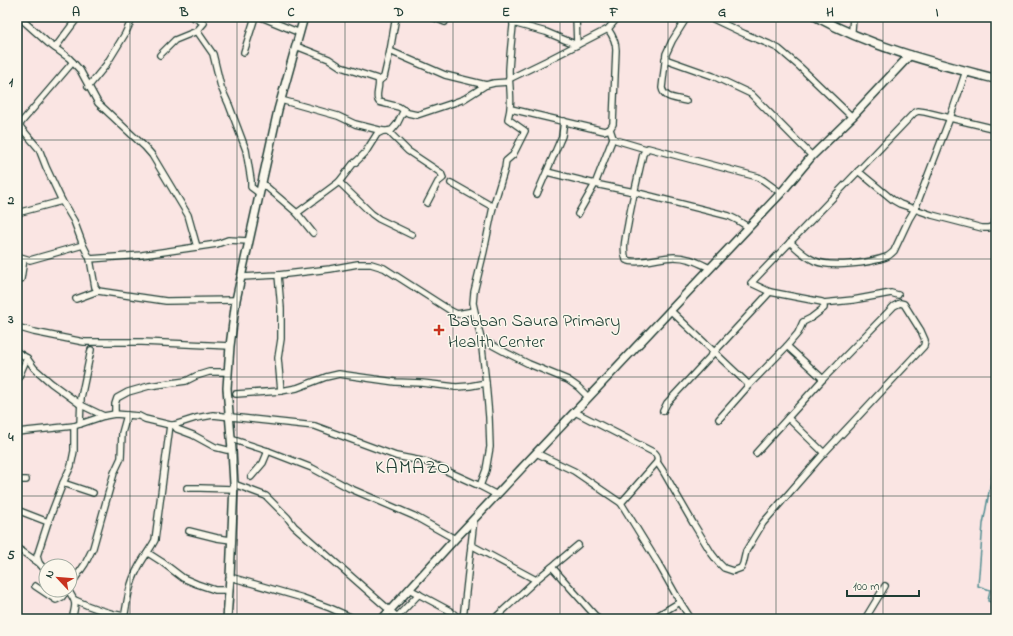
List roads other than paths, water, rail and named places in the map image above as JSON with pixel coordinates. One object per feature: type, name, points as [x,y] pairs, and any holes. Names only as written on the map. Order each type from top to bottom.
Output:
[{"type":"main road","points":[[817,17],[862,39],[910,56],[996,79]]},
{"type":"main road","points":[[828,17],[852,30],[898,47],[996,73]]},
{"type":"street","points":[[19,17],[34,32],[73,62],[80,70],[98,103],[145,147],[156,161],[188,215],[197,247]]},
{"type":"street","points":[[55,48],[78,17]]},
{"type":"street","points":[[88,86],[106,65],[125,34],[133,17]]},
{"type":"street","points":[[160,55],[175,40],[197,31],[204,20],[193,17]]},
{"type":"street","points":[[244,52],[255,17]]},
{"type":"street","points":[[261,17],[300,34]]},
{"type":"street","points":[[227,619],[233,487],[230,417],[227,388],[230,346],[236,300],[259,193],[281,100],[304,17]]},
{"type":"street","points":[[397,17],[384,77],[379,81],[377,97],[379,102],[417,115],[453,104],[486,85],[509,80],[608,29],[618,17]]},
{"type":"street","points":[[433,17],[445,22]]},
{"type":"street","points":[[576,17],[577,45]]},
{"type":"street","points":[[686,101],[666,96],[662,88],[666,54],[687,17]]},
{"type":"street","points":[[709,17],[779,50],[800,66],[852,116]]},
{"type":"street","points":[[852,30],[853,17]]},
{"type":"street","points":[[480,486],[486,470],[490,447],[489,417],[481,339],[473,303],[474,292],[493,207],[506,161],[513,155],[525,131],[508,119],[511,109],[509,80],[513,20],[577,45]]},
{"type":"street","points":[[511,109],[604,131],[610,129],[613,124],[616,43],[608,29]]},
{"type":"street","points":[[197,31],[213,54],[221,87],[246,150],[251,187],[259,193]]},
{"type":"street","points":[[296,46],[329,59],[341,67],[379,81]]},
{"type":"street","points":[[390,51],[445,75],[486,85]]},
{"type":"street","points":[[382,619],[455,539],[780,193],[812,156],[910,56]]},
{"type":"street","points":[[665,59],[713,76],[751,94],[812,156]]},
{"type":"street","points":[[73,62],[18,124],[39,149],[62,201],[74,221],[90,259],[95,287],[98,291]]},
{"type":"street","points":[[790,242],[814,260],[823,263],[840,264],[870,261],[886,257],[894,251],[915,209],[950,118],[966,71]]},
{"type":"street","points":[[281,100],[338,116],[356,124],[385,132],[408,151],[441,173],[444,178],[438,182],[427,203]]},
{"type":"street","points":[[298,213],[339,182],[353,164],[365,153],[378,134],[392,130],[397,124],[404,110]]},
{"type":"street","points":[[898,295],[891,293],[853,300],[824,303],[770,292],[751,283],[914,113],[918,111],[925,112],[996,129]]},
{"type":"street","points":[[537,194],[562,136],[564,121]]},
{"type":"street","points":[[578,214],[595,184],[613,138],[610,129]]},
{"type":"street","points":[[613,138],[646,149],[648,148],[673,154],[758,177],[780,193]]},
{"type":"street","points":[[646,149],[643,154],[634,192],[624,245],[626,260],[633,262],[672,257],[685,258],[694,260],[710,268]]},
{"type":"street","points":[[858,171],[893,200],[932,216],[982,228],[992,226],[996,220]]},
{"type":"street","points":[[547,172],[729,216],[748,227]]},
{"type":"street","points":[[339,182],[372,214],[412,235]]},
{"type":"street","points":[[262,183],[298,213],[313,233]]},
{"type":"street","points":[[451,183],[493,207]]},
{"type":"street","points":[[17,213],[62,201]]},
{"type":"street","points":[[90,259],[142,255],[217,244],[228,240],[249,241]]},
{"type":"street","points":[[17,256],[30,260],[83,245]]},
{"type":"street","points":[[21,279],[24,259]]},
{"type":"street","points":[[242,277],[278,275],[358,264],[371,264],[384,268],[457,314],[474,311]]},
{"type":"street","points":[[278,275],[281,308],[281,339],[278,358],[281,391]]},
{"type":"street","points":[[76,299],[98,291],[166,301],[236,300]]},
{"type":"street","points":[[662,411],[667,403],[770,292]]},
{"type":"street","points":[[719,419],[749,385],[787,346],[798,333],[803,322],[824,308],[824,303]]},
{"type":"street","points":[[575,412],[655,453],[658,458],[657,462],[664,471],[712,554],[719,564],[724,568],[733,571],[741,568],[746,551],[763,523],[824,454],[924,346],[925,340],[904,304],[900,303],[894,306],[823,379],[756,453]]},
{"type":"street","points":[[670,310],[749,385]]},
{"type":"street","points":[[17,327],[84,342],[142,342],[230,346]]},
{"type":"street","points":[[481,339],[507,354],[568,380],[578,387],[588,398]]},
{"type":"street","points":[[787,346],[823,379]]},
{"type":"street","points":[[38,560],[37,556],[48,522],[70,466],[74,451],[81,398],[91,350]]},
{"type":"street","points":[[17,352],[26,358],[34,368],[51,383],[81,405],[104,416]]},
{"type":"street","points":[[17,381],[26,358]]},
{"type":"street","points":[[115,414],[117,398],[128,392],[150,386],[186,381],[210,372],[228,372]]},
{"type":"street","points":[[236,394],[281,391],[297,388],[326,377],[339,374],[395,382],[456,387],[470,386],[486,382]]},
{"type":"street","points":[[17,432],[77,425],[115,414],[139,416],[145,419],[172,425],[177,429],[193,435],[214,446],[232,450]]},
{"type":"street","points":[[78,574],[93,548],[114,473],[121,458],[122,433],[127,415]]},
{"type":"street","points":[[172,425],[213,415],[316,426],[396,456],[427,462],[497,495]]},
{"type":"street","points":[[788,418],[824,454]]},
{"type":"street","points":[[72,619],[75,600],[109,614],[124,618],[131,585],[137,570],[155,540],[172,425]]},
{"type":"street","points":[[231,439],[312,468],[349,488],[414,516],[455,539]]},
{"type":"street","points":[[251,478],[263,463],[268,451]]},
{"type":"street","points":[[536,453],[574,471],[621,504],[691,619]]},
{"type":"street","points":[[621,504],[657,462]]},
{"type":"street","points":[[17,480],[26,480]]},
{"type":"street","points":[[63,483],[93,493]]},
{"type":"street","points":[[188,488],[233,487],[266,496],[288,517],[294,526],[395,615],[398,616],[419,594]]},
{"type":"street","points":[[17,510],[48,522]]},
{"type":"street","points":[[462,619],[474,519]]},
{"type":"street","points":[[189,532],[231,540]]},
{"type":"street","points":[[471,545],[536,580]]},
{"type":"street","points":[[494,619],[536,580],[578,545]]},
{"type":"street","points":[[17,548],[38,562]]},
{"type":"street","points":[[148,553],[183,578],[215,590],[229,590]]},
{"type":"street","points":[[552,567],[598,619]]},
{"type":"street","points":[[230,577],[302,598],[355,619]]},
{"type":"street","points":[[865,619],[885,586]]},
{"type":"street","points":[[409,589],[450,610],[462,619],[471,619]]},
{"type":"street","points":[[652,619],[680,602]]},
{"type":"waterway","points":[[996,455],[983,524],[978,586],[990,590],[988,601],[996,604]]},
{"type":"place","name":"Babban Saura Primary Health Center","points":[[439,330]]},
{"type":"district","name":"KAMAZO","points":[[413,466]]}]
